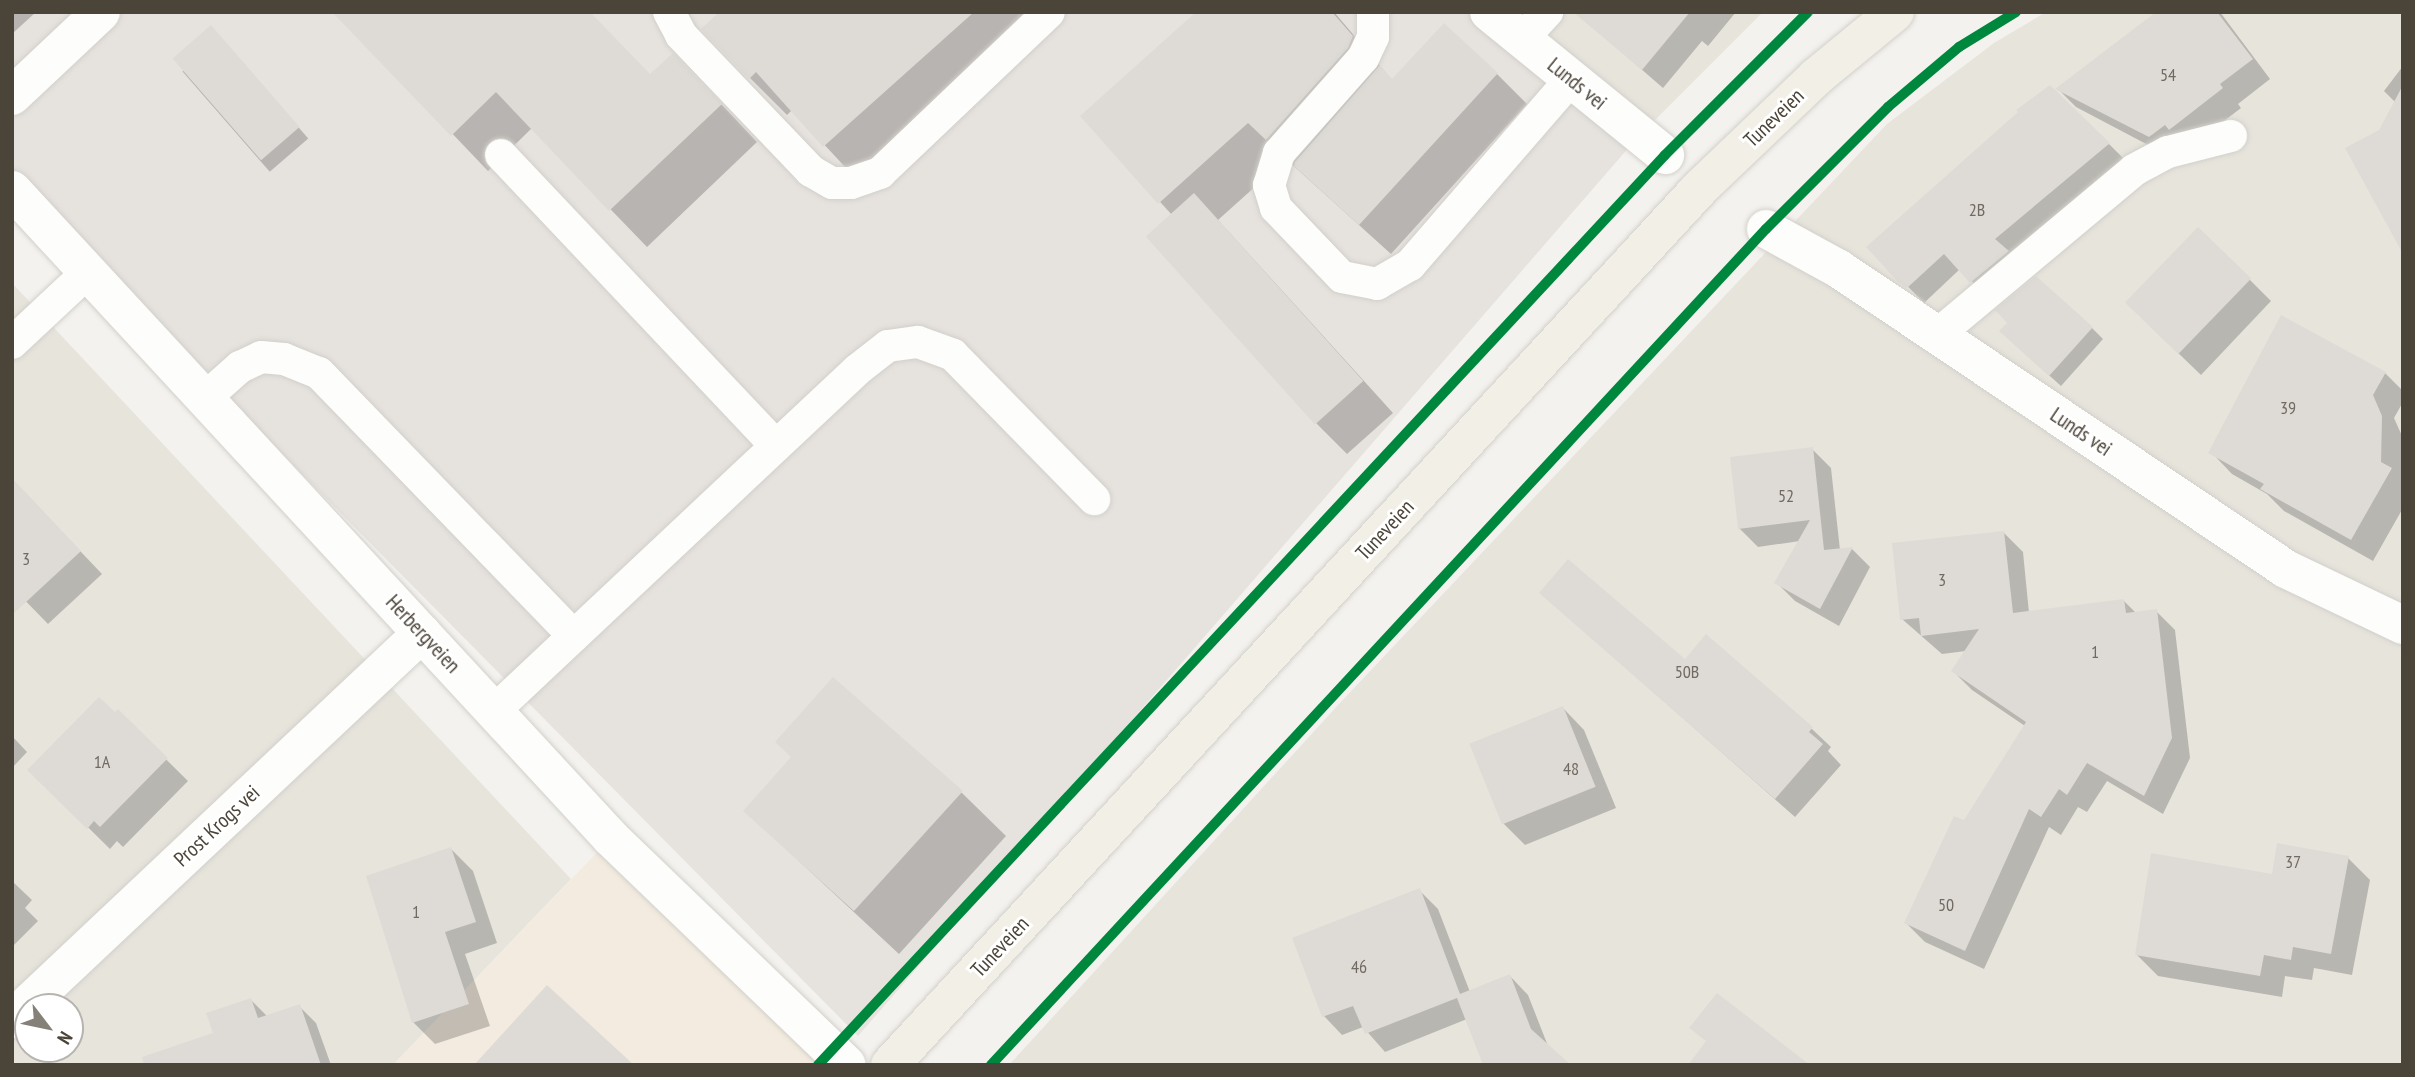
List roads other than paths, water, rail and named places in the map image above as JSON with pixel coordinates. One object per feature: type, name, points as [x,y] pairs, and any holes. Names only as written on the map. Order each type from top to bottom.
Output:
[{"type":"main road","name":"Tuneveien","points":[[890,1065],[1700,188],[1816,77],[1895,12]]},
{"type":"street","points":[[12,96],[101,12]]},
{"type":"street","name":"Lunds vei","points":[[1489,12],[1535,26],[1571,79],[1665,155]]},
{"type":"street","name":"Herbergveien","points":[[12,190],[611,838],[847,1065]]},
{"type":"street","name":"Lunds vei","points":[[1766,229],[1839,270],[2286,569],[2403,625]]},
{"type":"street","name":"Prost Krogs vei","points":[[12,1018],[422,633]]},
{"type":"lane","points":[[668,12],[681,35],[802,162],[811,171],[832,183],[851,183],[880,173],[1049,12]]},
{"type":"lane","points":[[1373,12],[1373,37],[1363,58],[1279,153],[1269,186],[1276,208],[1342,277],[1377,284],[1410,265],[1571,79]]},
{"type":"lane","points":[[1937,335],[2134,170],[2168,152],[2231,136]]},
{"type":"lane","points":[[501,155],[776,446]]},
{"type":"lane","points":[[12,343],[88,272]]},
{"type":"lane","points":[[494,711],[776,446],[888,346],[918,342],[953,355],[1094,499]]},
{"type":"lane","points":[[205,398],[240,367],[261,357],[285,359],[319,373],[574,636]]}]
